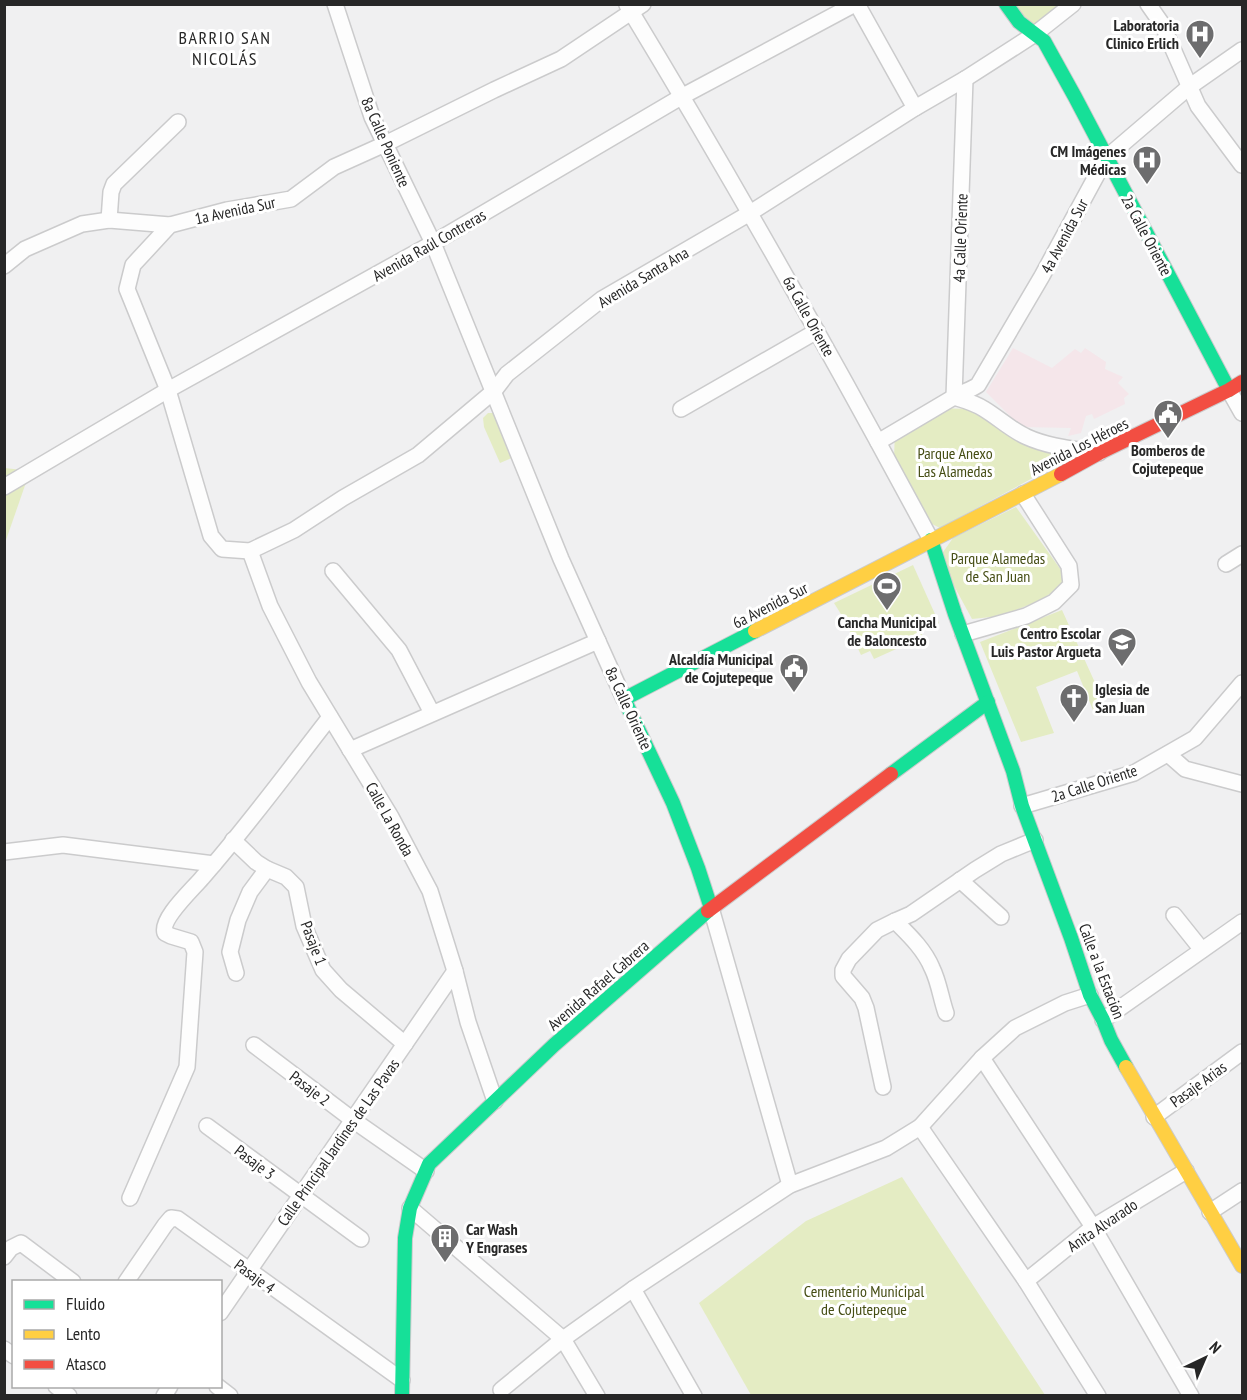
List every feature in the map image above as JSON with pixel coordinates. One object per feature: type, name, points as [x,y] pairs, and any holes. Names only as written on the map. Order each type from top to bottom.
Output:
[{"type":"street","name":"8a Calle Poniente","points":[[335,4],[372,117],[433,243]]},
{"type":"street","name":"Avenida Raúl Contreras","points":[[4,487],[168,390],[433,243],[681,97],[856,4]]},
{"type":"street","points":[[856,4],[915,108]]},
{"type":"street","name":"2a Calle Oriente","points":[[1006,4],[1019,22],[1044,40],[1106,158],[1236,386],[1242,413]]},
{"type":"street","name":"Avenida Santa Ana","points":[[168,390],[211,536],[222,549],[250,551],[294,530],[418,455],[494,391],[507,374],[602,299],[750,213],[915,108],[965,79],[1035,34],[1073,4]]},
{"type":"street","points":[[1148,4],[1162,24],[1198,106],[1242,165]]},
{"type":"street","name":"1a Avenida Sur","points":[[170,225],[227,210],[291,199],[334,167],[561,59],[634,7]]},
{"type":"street","name":"6a Calle Oriente","points":[[634,7],[681,97],[817,331],[931,540]]},
{"type":"street","name":"4a Avenida Sur","points":[[878,442],[978,385],[1042,276],[1106,158],[1189,87],[1242,50]]},
{"type":"street","name":"4a Calle Oriente","points":[[954,397],[965,79]]},
{"type":"street","points":[[109,219],[111,192],[114,184],[178,122]]},
{"type":"street","points":[[4,266],[25,249],[82,224],[109,219],[170,225]]},
{"type":"street","points":[[168,390],[127,289],[133,265],[170,225]]},
{"type":"street","name":"8a Calle Oriente","points":[[433,243],[561,559],[673,803],[698,868],[790,1185]]},
{"type":"street","points":[[681,409],[817,331]]},
{"type":"street","name":"Avenida Los Héroes","points":[[931,540],[1099,453],[1236,386]]},
{"type":"street","points":[[954,397],[984,408],[1026,437],[1048,444],[1099,453]]},
{"type":"street","points":[[963,634],[1026,616],[1054,602],[1071,585],[1069,566],[1023,494]]},
{"type":"street","name":"Calle a la Estación","points":[[931,540],[1013,771],[1022,806],[1090,995],[1111,1040],[1154,1117],[1242,1266]]},
{"type":"street","name":"6a Avenida Sur","points":[[624,699],[931,540]]},
{"type":"street","name":"Calle La Ronda","points":[[250,551],[270,606],[309,682],[391,817],[430,891],[468,1022],[495,1101]]},
{"type":"street","points":[[1226,564],[1242,554]]},
{"type":"street","points":[[333,571],[399,650],[432,713]]},
{"type":"street","points":[[350,750],[598,641]]},
{"type":"street","name":"2a Calle Oriente","points":[[1022,806],[1134,773],[1195,738],[1242,683]]},
{"type":"street","name":"Avenida Rafael Cabrera","points":[[402,1388],[405,1239],[410,1208],[429,1164],[554,1045],[711,908],[988,702]]},
{"type":"street","points":[[130,1198],[187,1067],[195,952],[191,942],[165,933],[164,927],[171,914],[214,864],[330,717]]},
{"type":"street","points":[[1167,754],[1185,768],[1242,784]]},
{"type":"street","name":"Pasaje 1","points":[[233,840],[256,862],[286,877],[296,887],[304,926],[323,970],[340,990],[405,1044]]},
{"type":"street","points":[[884,1087],[866,1008],[862,998],[843,976],[843,970],[849,959],[877,930],[911,914],[1001,854],[1035,840]]},
{"type":"street","points":[[4,852],[63,845],[214,864]]},
{"type":"street","points":[[236,973],[230,952],[238,920],[250,892],[267,869]]},
{"type":"street","points":[[960,880],[1001,917]]},
{"type":"street","points":[[1174,915],[1202,950]]},
{"type":"street","points":[[895,921],[926,956],[933,970],[945,1013]]},
{"type":"street","points":[[1103,1020],[1242,922]]},
{"type":"street","name":"Calle Principal Jardines de Las Pavas","points":[[222,1310],[455,971]]},
{"type":"street","points":[[501,1390],[563,1339],[633,1289],[790,1185],[886,1149],[920,1127],[982,1058],[1015,1028],[1065,1003],[1090,995]]},
{"type":"street","name":"Pasaje 2","points":[[254,1045],[353,1120],[426,1171]]},
{"type":"street","name":"Pasaje Arias","points":[[1154,1117],[1242,1052]]},
{"type":"street","points":[[982,1058],[1093,1227],[1191,1395]]},
{"type":"street","name":"Pasaje 3","points":[[207,1126],[361,1239]]},
{"type":"street","points":[[920,1127],[1025,1279],[1098,1395]]},
{"type":"street","name":"Anita Alvarado","points":[[1025,1279],[1093,1227],[1186,1171]]},
{"type":"street","points":[[1210,1212],[1242,1191]]},
{"type":"street","points":[[410,1208],[563,1339],[597,1395]]},
{"type":"street","name":"Pasaje 4","points":[[127,1280],[165,1225],[171,1218],[178,1219],[269,1285],[402,1388]]},
{"type":"street","points":[[4,1257],[11,1248],[21,1243],[72,1280]]},
{"type":"street","points":[[633,1289],[694,1395]]},
{"type":"shaded area","points":[[1013,348],[1052,368],[1075,349],[1081,353],[1085,348],[1106,362],[1105,369],[1123,377],[1118,383],[1129,394],[1124,398],[1125,404],[1094,419],[1092,414],[1086,416],[1081,433],[1068,436],[1071,428],[1021,427],[986,392]]},
{"type":"green space","points":[[1012,5],[1066,5],[1034,25]]},
{"type":"green space","name":"Parque Anexo Las Alamedas","points":[[934,408],[971,409],[1024,440],[1068,459],[940,528],[932,524],[925,515],[894,457],[895,431]]},
{"type":"green space","points":[[488,413],[494,413],[516,456],[500,463],[484,427],[483,418]]},
{"type":"green space","points":[[5,468],[30,471],[5,543]]},
{"type":"green space","name":"Parque Alamedas de San Juan","points":[[1016,507],[1061,570],[1064,580],[1057,589],[1041,600],[1001,616],[972,619],[953,584],[941,555],[953,538]]},
{"type":"green space","name":"Cancha Municipal de Baloncesto","points":[[913,565],[939,623],[920,629],[923,637],[874,659],[870,651],[861,655],[834,603]]},
{"type":"green space","points":[[1062,610],[1107,709],[1095,715],[1077,671],[1036,687],[1054,733],[1021,742],[980,642]]},
{"type":"green space","name":"Cementerio Municipal de Cojutepeque","points":[[902,1177],[1045,1395],[751,1395],[699,1303],[806,1221]]},
{"type":"traffic: fast","points":[[1006,4],[1019,22],[1044,41],[1229,390]]},
{"type":"traffic: fast","points":[[931,540],[955,614],[1013,771],[1022,806],[1090,995],[1126,1067]]},
{"type":"traffic: fast","points":[[711,908],[673,803],[624,699],[755,631]]},
{"type":"traffic: fast","points":[[891,774],[988,702]]},
{"type":"traffic: fast","points":[[402,1396],[405,1238],[410,1208],[429,1164],[554,1045],[708,911]]},
{"type":"traffic: slow","points":[[755,631],[1061,474]]},
{"type":"traffic: slow","points":[[1126,1067],[1242,1266]]},
{"type":"traffic: jam","points":[[1061,474],[1242,382]]},
{"type":"traffic: jam","points":[[708,911],[891,774]]},
{"type":"place","name":"Laboratoria Clinico Erlich","points":[[1200,60]]},
{"type":"place","name":"CM Imágenes Médicas","points":[[1147,186]]},
{"type":"place","name":"Bomberos de Cojutepeque","points":[[1168,440]]},
{"type":"place","name":"Cancha Municipal de Baloncesto","points":[[887,612]]},
{"type":"place","name":"Centro Escolar Luis Pastor Argueta","points":[[1122,668]]},
{"type":"place","name":"Alcaldía Municipal de Cojutepeque","points":[[794,694]]},
{"type":"place","name":"Iglesia de San Juan","points":[[1074,724]]},
{"type":"place","name":"Car Wash Y Engrases","points":[[445,1264]]},
{"type":"district","name":"BARRIO SAN NICOLÁS","points":[[225,47]]}]
